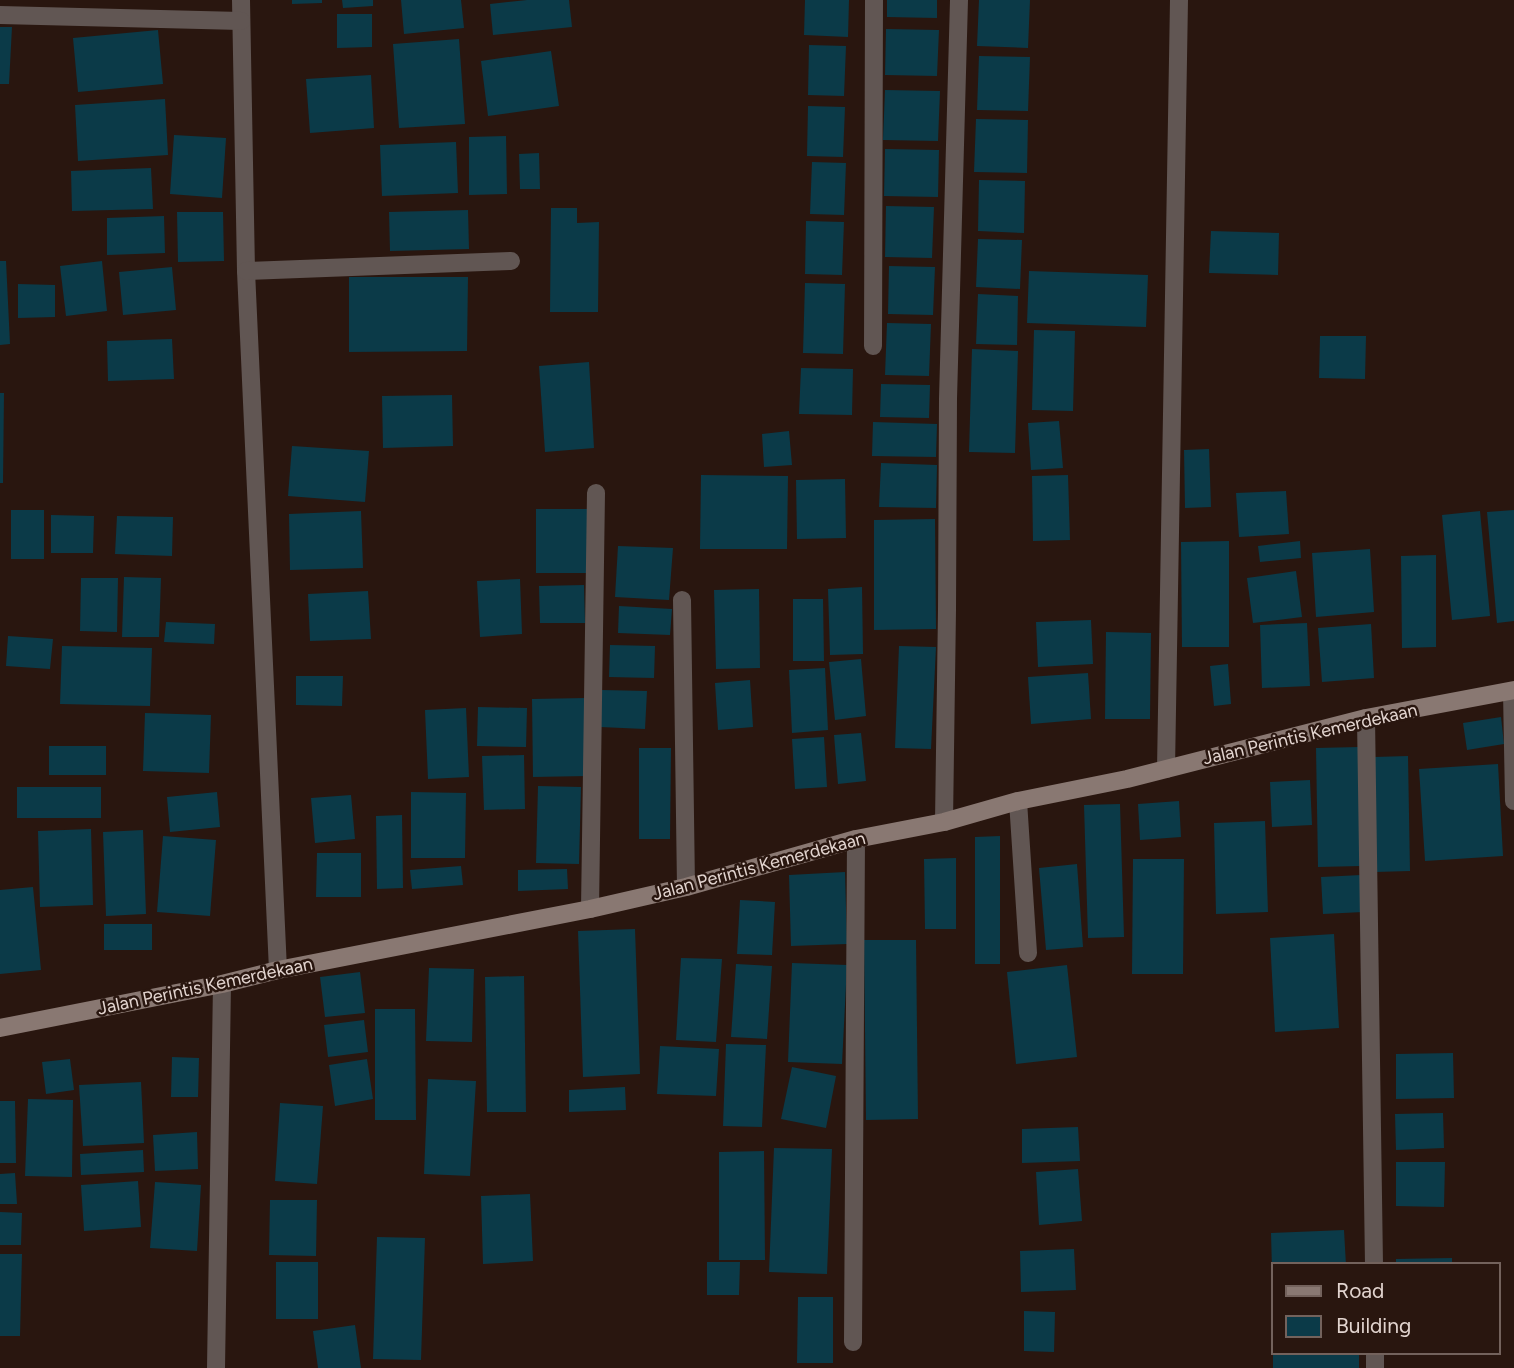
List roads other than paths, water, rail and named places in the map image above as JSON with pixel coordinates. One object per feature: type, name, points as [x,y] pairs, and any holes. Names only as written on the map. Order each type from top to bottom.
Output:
[{"type":"street","points":[[241,0],[246,271],[278,970]]},
{"type":"street","points":[[873,346],[874,0]]},
{"type":"street","points":[[944,822],[948,399],[959,0]]},
{"type":"street","points":[[1166,769],[1179,0]]},
{"type":"street","points":[[0,15],[241,21]]},
{"type":"street","points":[[246,271],[511,261]]},
{"type":"street","points":[[590,909],[596,493]]},
{"type":"street","points":[[682,600],[686,887]]},
{"type":"street","points":[[1513,691],[1514,801]]},
{"type":"street","name":"Jalan Perintis Kemerdekaan","points":[[0,1028],[590,909],[686,887],[856,839],[944,822],[1018,801],[1127,779],[1366,718],[1513,691]]},
{"type":"street","points":[[1366,718],[1374,1263]]},
{"type":"street","points":[[1018,801],[1028,953]]},
{"type":"street","points":[[853,1342],[856,839]]},
{"type":"street","points":[[216,1368],[222,984]]}]
